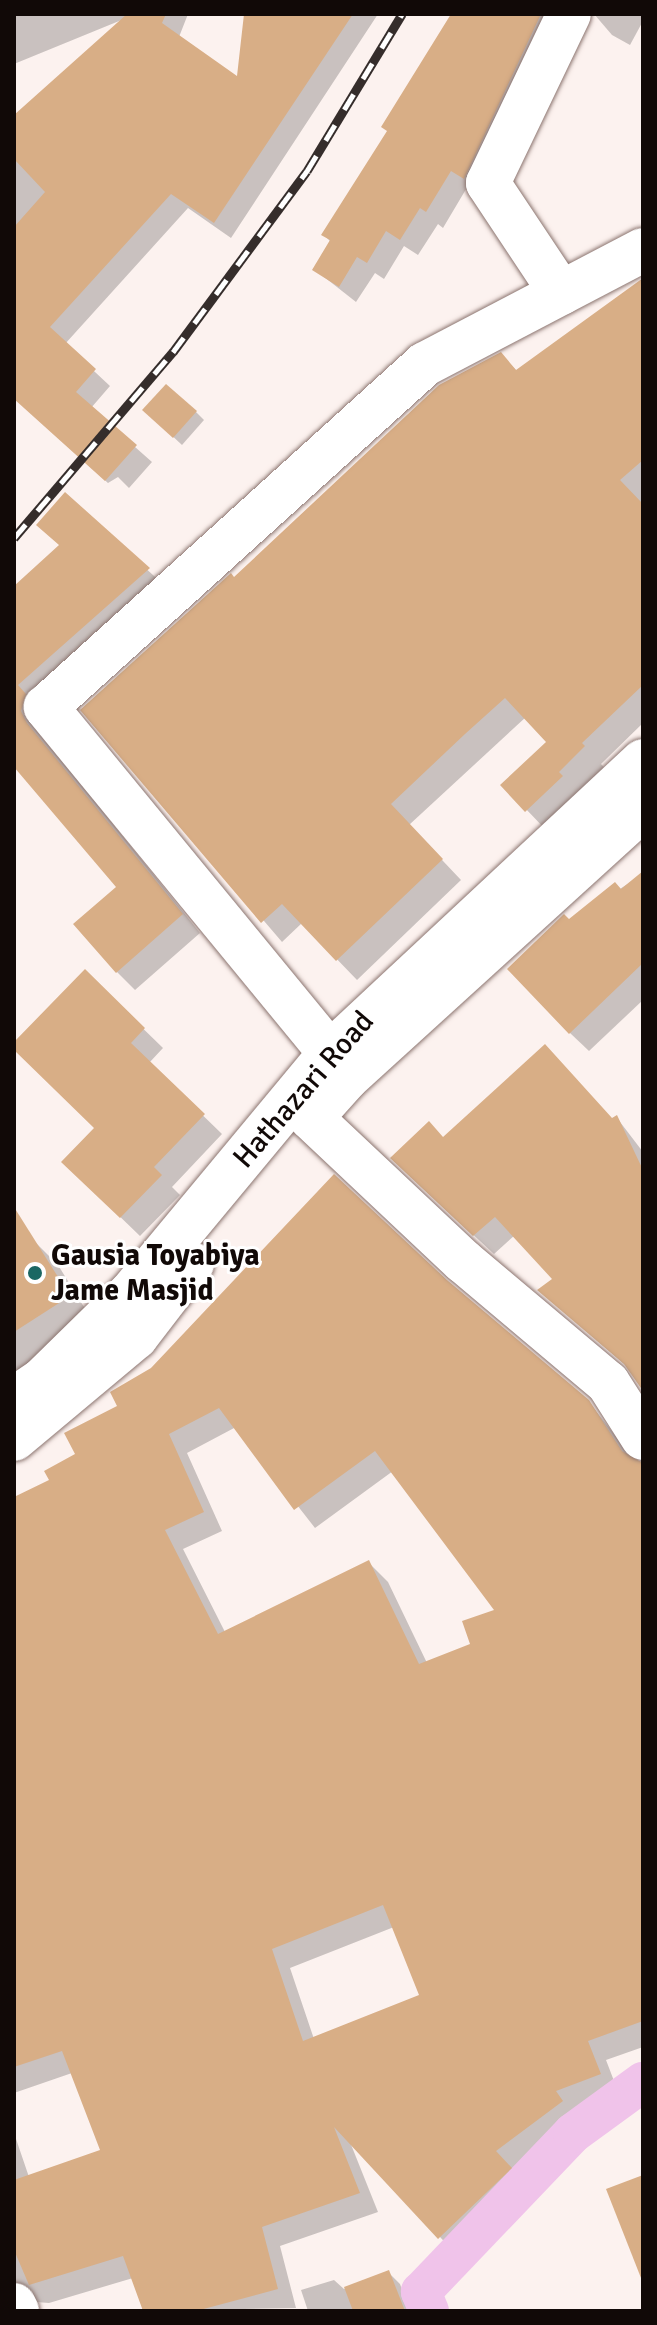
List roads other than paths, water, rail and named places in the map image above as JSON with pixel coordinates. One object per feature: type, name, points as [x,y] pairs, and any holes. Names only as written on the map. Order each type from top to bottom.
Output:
[{"type":"main road","points":[[561,293],[488,183],[569,14]]},
{"type":"main road","points":[[330,1053],[46,707],[425,364],[643,250]]},
{"type":"main road","name":"Hathazari Road","points":[[14,1399],[41,1381],[131,1293],[330,1053],[643,761]]},
{"type":"main road","name":"Hathazari Road","points":[[14,1439],[136,1337],[255,1179],[347,1078],[643,809]]},
{"type":"main road","points":[[311,1118],[463,1261],[608,1383],[643,1438]]},
{"type":"main road","points":[[14,2305],[17,2311]]},
{"type":"waterway","points":[[429,2311],[421,2292],[573,2133],[643,2082]]},
{"type":"railway","points":[[14,538],[173,352],[307,171],[402,14]]},
{"type":"place","name":"Gausia Toyabiya Jame Masjid","points":[[35,1273]]}]
